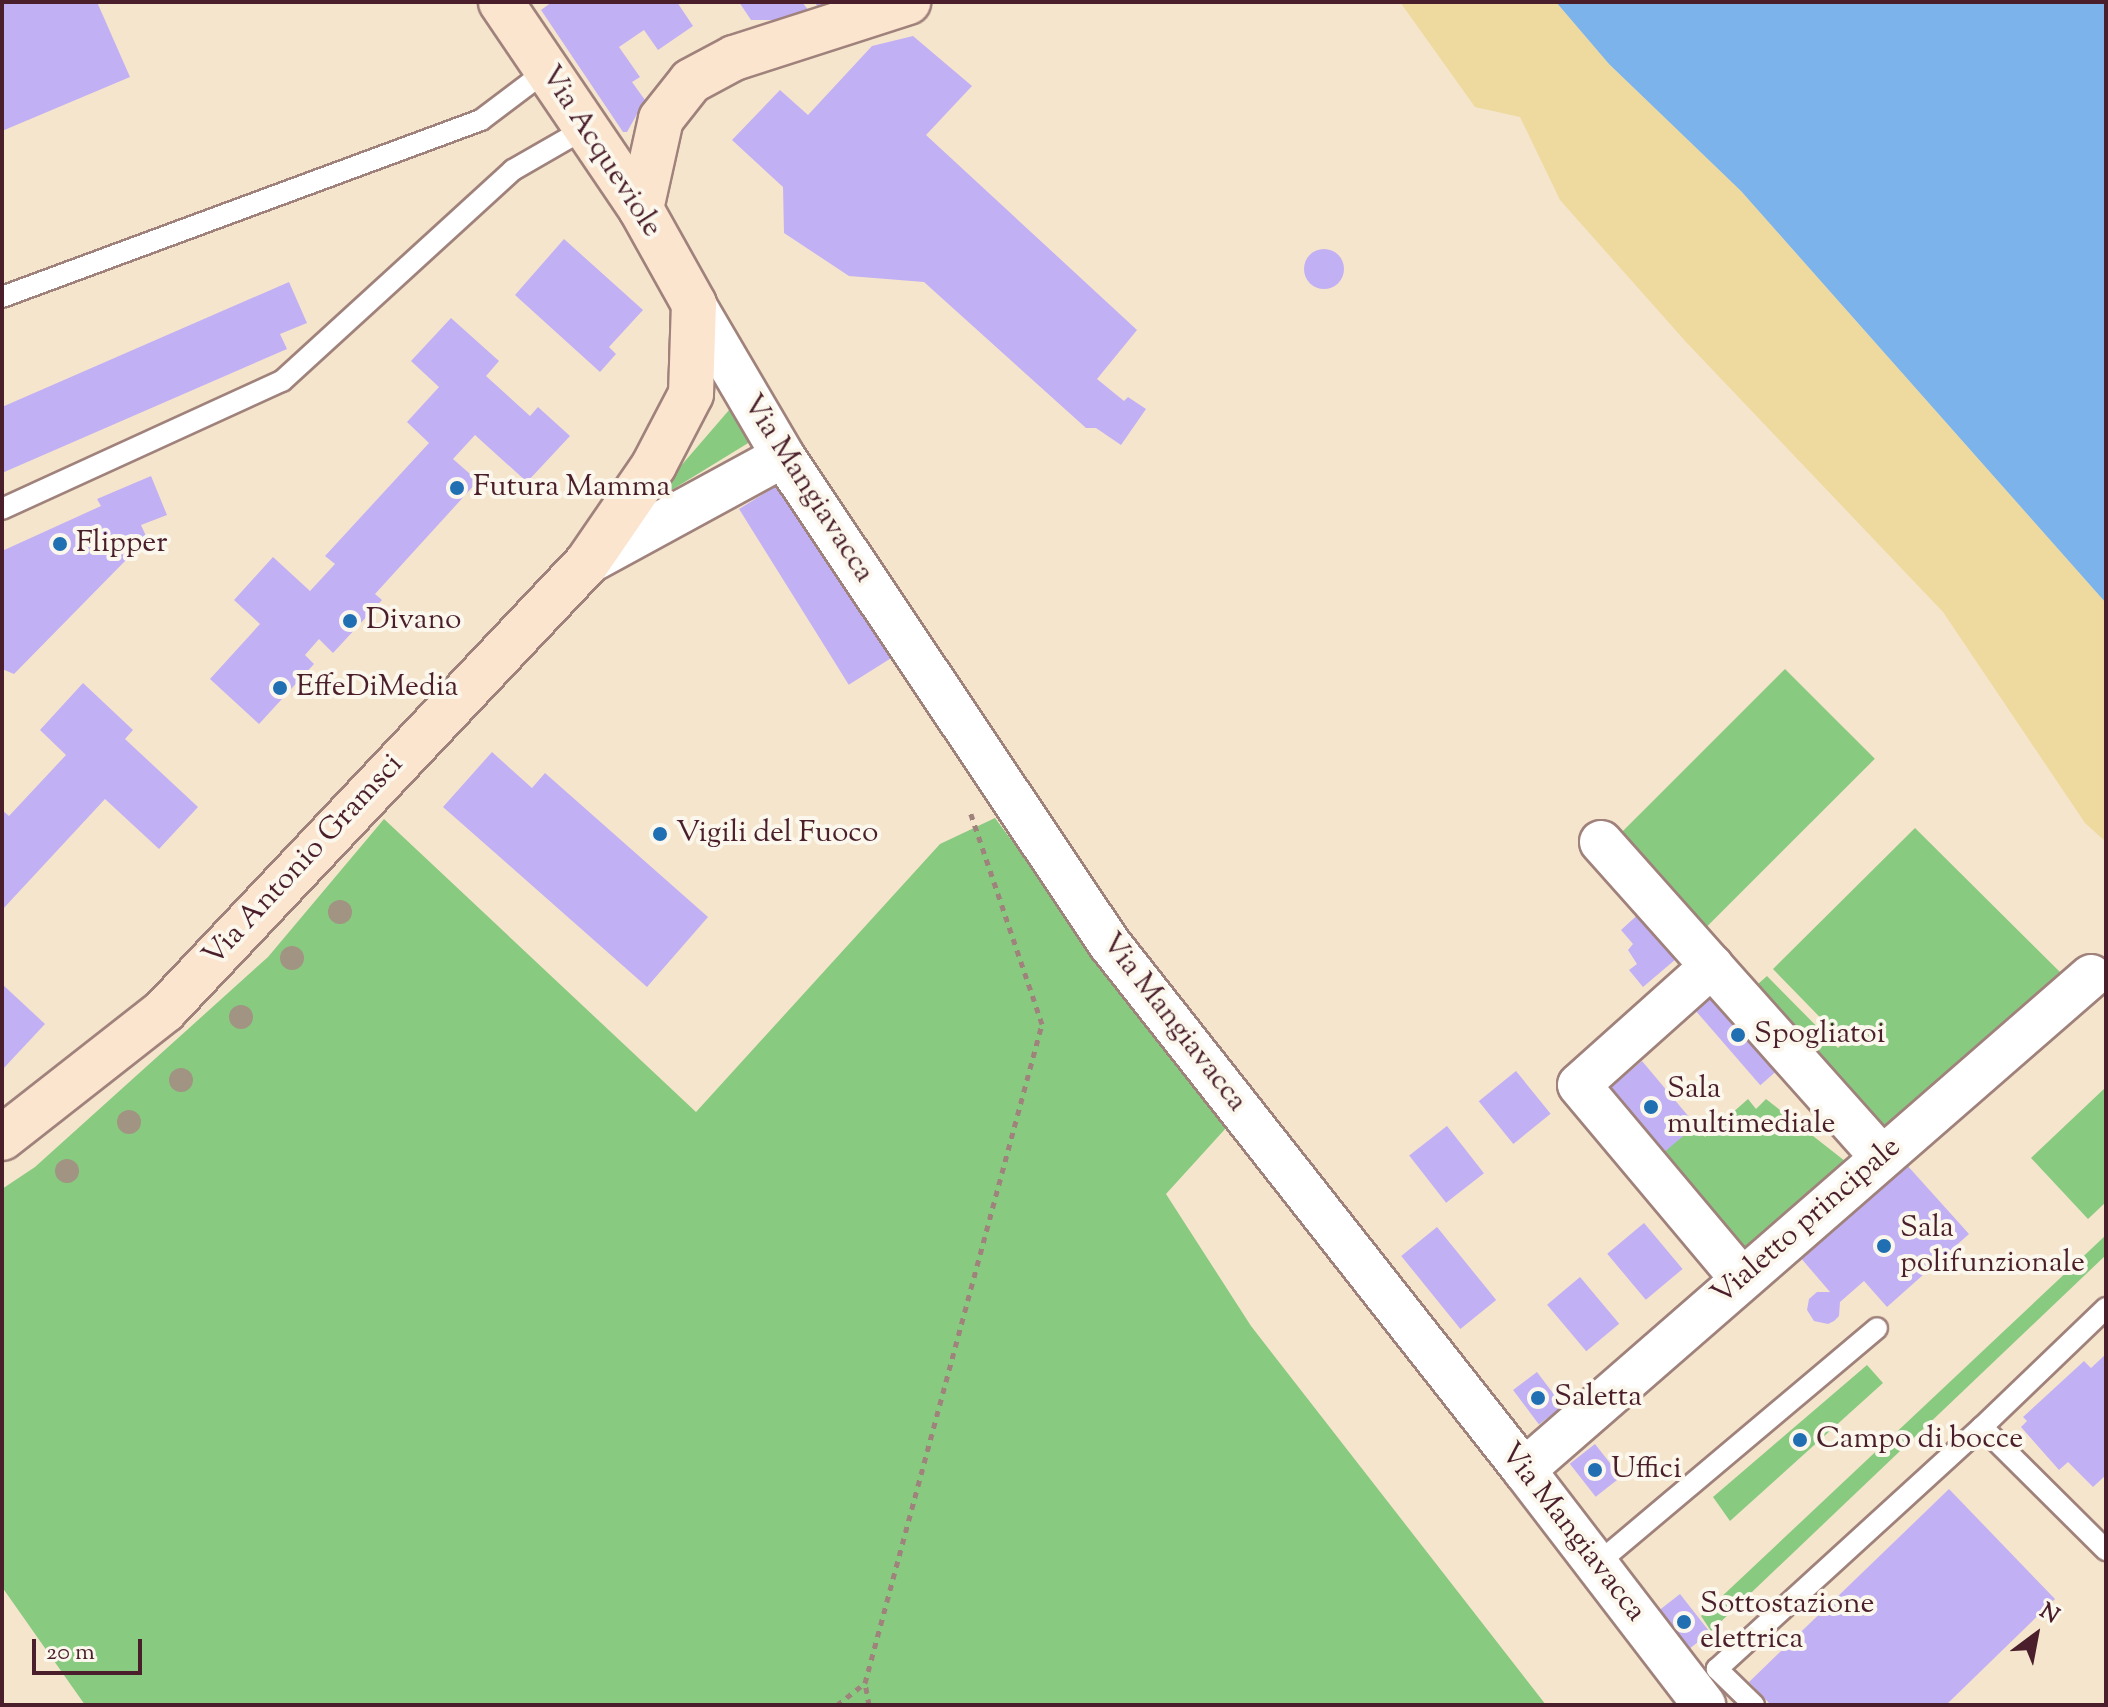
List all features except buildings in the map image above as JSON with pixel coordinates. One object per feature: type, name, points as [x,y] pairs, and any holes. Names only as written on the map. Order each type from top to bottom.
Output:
[{"type":"main road","name":"Via Acqueviole","points":[[501,2],[641,209],[694,304]]},
{"type":"main road","points":[[641,209],[661,119],[691,81],[734,58],[908,2]]},
{"type":"main road","name":"Via Antonio Gramsci","points":[[2,1138],[165,1010],[587,563],[654,465],[691,394],[694,304]]},
{"type":"street","name":"Via Mangiavacca","points":[[694,304],[783,456],[1109,943],[1524,1470],[1704,1705]]},
{"type":"street","name":"Via Antonio Gramsci","points":[[587,563],[783,456]]},
{"type":"street","points":[[1601,842],[1882,1157]]},
{"type":"street","points":[[1712,966],[1579,1085],[1741,1278]]},
{"type":"street","name":"Vialetto principale","points":[[1524,1470],[2091,976]]},
{"type":"lane","points":[[2,297],[481,120],[547,70]]},
{"type":"lane","points":[[2,509],[282,381],[513,170],[586,128]]},
{"type":"lane","points":[[1754,1705],[1717,1669],[1982,1427],[2106,1308]]},
{"type":"lane","points":[[1597,1564],[1877,1328]]},
{"type":"lane","points":[[1982,1427],[2106,1550]]},
{"type":"path","points":[[869,1705],[865,1683],[1042,1024],[968,807],[993,770]]},
{"type":"path","points":[[837,1705],[865,1683]]},
{"type":"green space","points":[[736,402],[758,437],[670,491],[667,486],[673,475]]},
{"type":"green space","points":[[1785,669],[1875,759],[1707,927],[1617,837]]},
{"type":"green space","points":[[995,818],[1226,1128],[1166,1194],[1251,1326],[1546,1705],[85,1705],[2,1587],[2,1189],[35,1167],[268,957],[384,819],[696,1112],[940,844]]},
{"type":"green space","points":[[1915,828],[2065,977],[1887,1140],[1749,992],[1767,976],[1838,1048],[1844,1042],[1773,969]]},
{"type":"green space","points":[[2106,1087],[2106,1202],[2088,1219],[2031,1158]]},
{"type":"green space","points":[[1748,1099],[1756,1109],[1766,1099],[1850,1165],[1745,1258],[1659,1155],[1696,1125],[1705,1137]]},
{"type":"green space","points":[[2106,1235],[2106,1255],[1711,1631],[1701,1616]]},
{"type":"green space","name":"Campo di bocce","points":[[1867,1365],[1883,1383],[1730,1521],[1713,1497]]},
{"type":"sand","points":[[1400,2],[1556,2],[1609,64],[1741,191],[2106,603],[2106,842],[2085,823],[1943,612],[1686,342],[1560,200],[1520,117],[1475,107]]},
{"type":"water","points":[[1556,2],[2106,2],[2106,603],[1741,191],[1609,64]]},
{"type":"place","name":"Futura Mamma","points":[[457,488]]},
{"type":"place","name":"Flipper","points":[[60,544]]},
{"type":"place","name":"Divano","points":[[350,621]]},
{"type":"place","name":"EffeDiMedia","points":[[280,688]]},
{"type":"place","name":"Vigili del Fuoco","points":[[660,834]]},
{"type":"place","name":"Spogliatoi","points":[[1738,1035]]},
{"type":"place","name":"Sala multimediale","points":[[1651,1107]]},
{"type":"place","name":"Sala polifunzionale","points":[[1884,1246]]},
{"type":"place","name":"Saletta","points":[[1538,1398]]},
{"type":"place","name":"Campo di bocce","points":[[1800,1440]]},
{"type":"place","name":"Uffici","points":[[1595,1470]]},
{"type":"place","name":"Sottostazione elettrica","points":[[1684,1622]]}]
